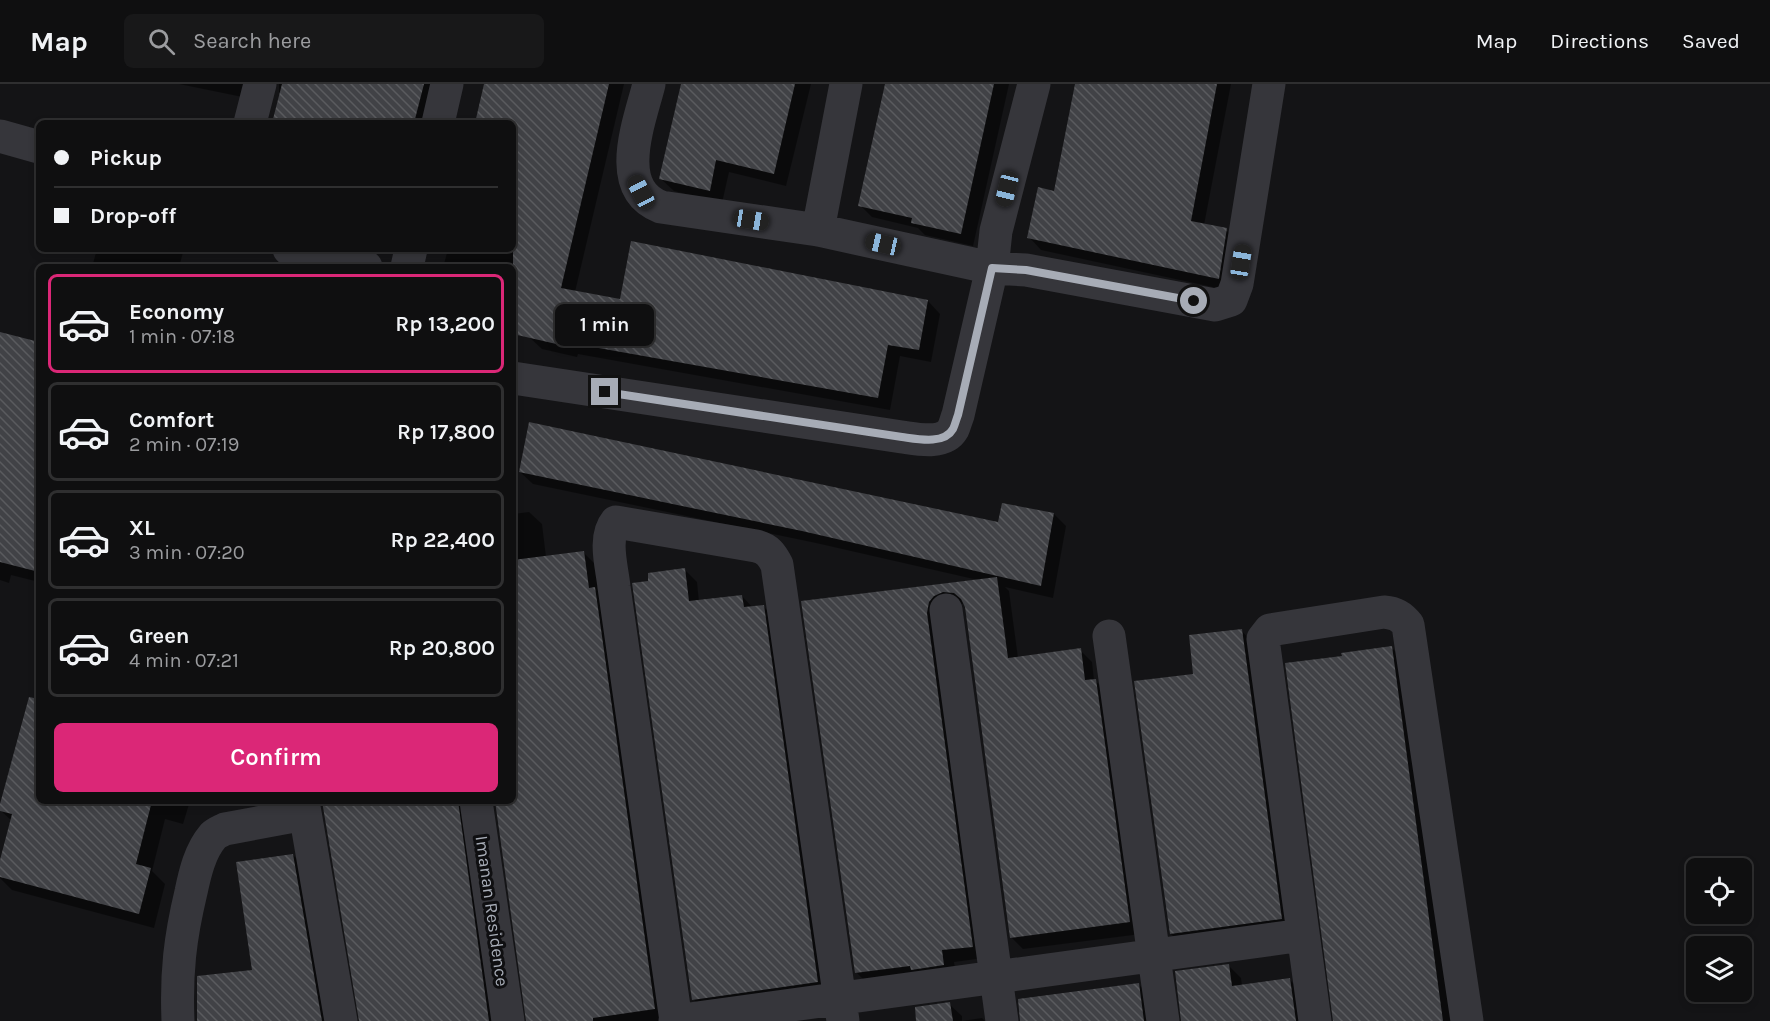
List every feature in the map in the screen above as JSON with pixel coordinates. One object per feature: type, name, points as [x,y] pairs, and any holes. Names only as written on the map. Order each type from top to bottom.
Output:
[{"type":"street","points":[[251,120],[260,84]]},
{"type":"street","points":[[439,120],[447,84]]},
{"type":"street","points":[[649,84],[633,152],[632,166],[635,180],[649,202],[661,207],[818,230],[992,268],[1026,270],[1215,305],[1231,300],[1237,284],[1269,84]]},
{"type":"street","points":[[818,230],[846,84]]},
{"type":"street","points":[[516,378],[924,440],[945,436],[952,430],[958,415],[992,268],[996,231],[1034,84]]},
{"type":"street","points":[[0,136],[36,146]]},
{"type":"street","points":[[302,252],[353,264]]},
{"type":"street","points":[[841,1010],[777,565],[773,555],[765,549],[616,522],[610,529],[609,537],[614,587],[675,1021],[841,1010],[997,978],[1303,935]]},
{"type":"street","points":[[946,610],[1002,1021]]},
{"type":"street","points":[[1315,1021],[1263,639],[1270,630],[1393,613],[1402,617],[1408,625],[1467,1021]]},
{"type":"street","points":[[1109,636],[1163,1021]]},
{"type":"street","name":"Imanan Residence","points":[[476,804],[508,1021]]},
{"type":"street","points":[[170,1016],[176,992],[180,936],[194,876],[203,852],[214,835],[225,829],[304,807],[341,1021]]},
{"type":"building","points":[[282,84],[424,84],[415,120],[273,120]]},
{"type":"building","points":[[484,84],[609,84],[561,288],[620,299],[631,241],[928,300],[919,350],[888,345],[878,398],[565,342],[565,346],[516,335],[516,264],[513,264],[513,252],[516,252],[516,120],[476,120]]},
{"type":"building","points":[[681,84],[795,84],[774,174],[716,160],[710,191],[659,179]]},
{"type":"building","points":[[885,84],[994,84],[961,234],[911,223],[912,218],[858,206]]},
{"type":"building","points":[[1075,84],[1217,84],[1191,221],[1227,228],[1219,279],[1027,238],[1038,187],[1054,191]]},
{"type":"building","points":[[0,332],[36,341],[36,571],[0,562]]},
{"type":"building","points":[[529,422],[998,522],[1002,503],[1054,513],[1041,586],[802,531],[519,472]]},
{"type":"building","points":[[584,551],[589,588],[595,587],[655,1009],[593,1018],[593,1021],[526,1021],[495,804],[516,804],[516,560]]},
{"type":"building","points":[[685,568],[689,601],[742,595],[744,607],[764,605],[818,982],[692,1000],[632,583],[648,581],[648,573]]},
{"type":"building","points":[[997,577],[1008,658],[1081,648],[1085,680],[1096,679],[1130,922],[1010,938],[965,607],[954,593],[943,592],[934,596],[929,602],[927,613],[973,947],[942,950],[944,965],[911,970],[910,966],[855,973],[801,601]]},
{"type":"building","points":[[1242,629],[1282,919],[1170,934],[1134,681],[1193,674],[1189,635]]},
{"type":"building","points":[[1392,646],[1443,1021],[1333,1021],[1285,663],[1342,656],[1341,653]]},
{"type":"building","points":[[29,697],[36,698],[36,804],[151,804],[136,864],[151,868],[139,914],[0,877],[0,860],[12,814],[0,811]]},
{"type":"building","points":[[323,804],[458,804],[489,1021],[359,1021]]},
{"type":"building","points":[[293,854],[322,1021],[197,1021],[197,976],[252,970],[236,862]]},
{"type":"building","points":[[1229,964],[1232,986],[1290,978],[1296,1021],[1181,1021],[1175,971]]},
{"type":"building","points":[[1139,983],[1144,1021],[1020,1021],[1018,999]]},
{"type":"building","points":[[950,1002],[953,1021],[916,1021],[915,1007]]},
{"type":"route","points":[[605,392],[902,437],[937,439],[952,430],[958,415],[992,268],[1026,270],[1194,301]]}]
